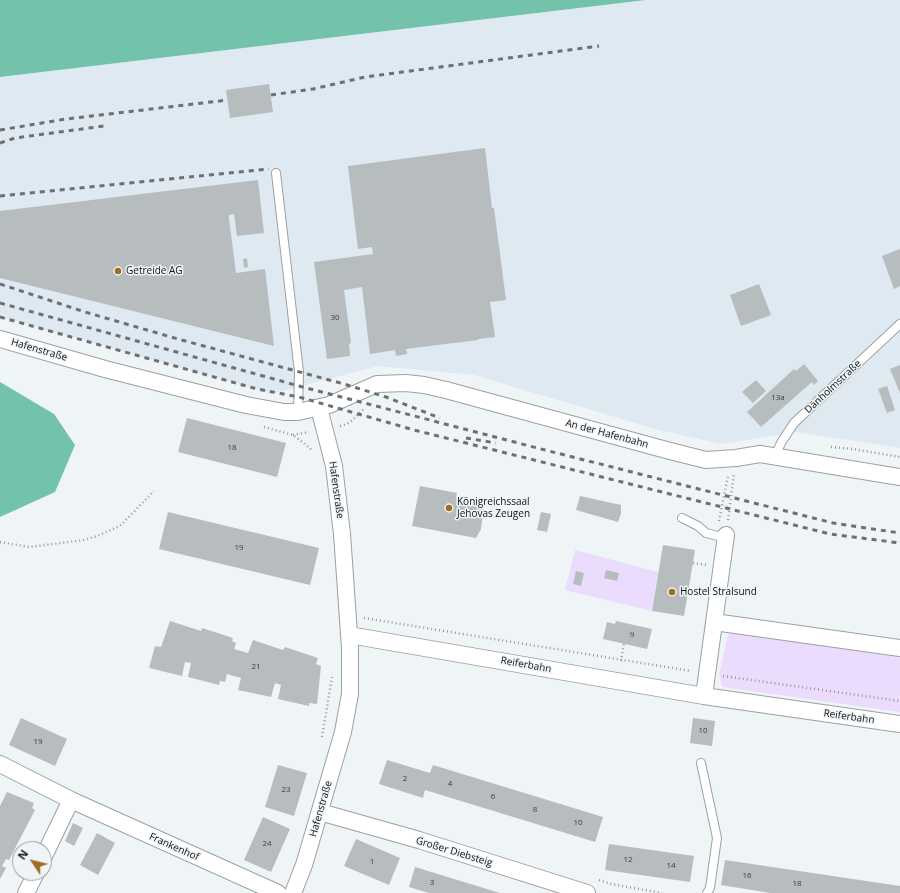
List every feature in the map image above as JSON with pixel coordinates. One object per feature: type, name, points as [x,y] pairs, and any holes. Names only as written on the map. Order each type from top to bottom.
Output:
[{"type":"street","name":"Hafenstraße","points":[[0,339],[105,369],[246,405],[284,412],[298,412],[319,408],[334,466],[342,534],[349,635],[350,694],[343,732],[304,865],[293,893]]},
{"type":"street","name":"An der Hafenbahn","points":[[319,408],[377,384],[424,384],[706,460],[736,458],[760,454],[900,477]]},
{"type":"street","points":[[704,696],[726,536]]},
{"type":"street","points":[[714,622],[900,648]]},
{"type":"street","name":"Reiferbahn","points":[[349,635],[704,696],[900,724]]},
{"type":"street","name":"Frankenhof","points":[[0,764],[71,800],[278,893]]},
{"type":"street","points":[[51,841],[71,800]]},
{"type":"street","name":"Großer Diebsteig","points":[[320,812],[587,893]]},
{"type":"street","points":[[26,893],[32,881]]},
{"type":"lane","points":[[276,173],[299,372],[298,412]]},
{"type":"lane","name":"Dänholmstraße","points":[[775,456],[781,443],[794,423],[900,324]]},
{"type":"lane","points":[[682,518],[706,533],[726,536]]},
{"type":"lane","points":[[701,763],[717,838],[710,888],[707,893]]},
{"type":"path","points":[[293,435],[324,430],[352,422],[358,414],[370,405]]},
{"type":"path","points":[[724,478],[731,475],[734,471],[726,536]]},
{"type":"path","points":[[0,542],[29,547],[84,540],[97,536],[120,526],[154,491]]},
{"type":"path","points":[[348,616],[621,660],[900,701]]},
{"type":"path","points":[[618,681],[624,644]]},
{"type":"path","points":[[321,743],[332,676]]},
{"type":"shaded area","points":[[0,0],[646,0],[0,77]]},
{"type":"shaded area","points":[[646,0],[900,0],[900,448],[796,432],[721,444],[655,429],[474,375],[378,366],[271,394],[0,317],[0,77]]},
{"type":"shaded area","points":[[0,382],[54,414],[75,445],[55,492],[0,517]]},
{"type":"shaded area","points":[[575,550],[658,572],[652,611],[565,590]]},
{"type":"shaded area","points":[[733,630],[900,652],[900,712],[723,687],[719,675],[727,638]]},
{"type":"building","points":[[269,84],[273,112],[230,118],[226,90]]},
{"type":"building","points":[[485,148],[492,208],[494,208],[506,300],[490,302],[495,337],[406,349],[407,354],[396,356],[395,350],[370,354],[362,287],[344,290],[351,343],[349,344],[350,356],[327,359],[314,262],[373,254],[372,247],[358,249],[348,166]]},
{"type":"building","name":"Getreide AG","points":[[258,180],[264,233],[237,236],[234,214],[229,215],[229,219],[236,273],[265,269],[274,346],[0,278],[0,211]]},
{"type":"building","points":[[900,249],[900,286],[894,289],[882,256]]},
{"type":"building","points":[[247,258],[248,267],[244,268],[243,259]]},
{"type":"building","points":[[759,284],[771,315],[741,326],[730,295]]},
{"type":"building","points":[[804,364],[818,381],[814,385],[812,382],[761,427],[747,412],[794,369],[796,371]]},
{"type":"building","points":[[900,365],[900,393],[890,369]]},
{"type":"building","points":[[756,380],[766,391],[753,403],[742,392]]},
{"type":"building","points":[[887,386],[895,410],[887,413],[878,389]]},
{"type":"building","points":[[187,418],[286,443],[277,477],[178,452]]},
{"type":"building","name":"Königreichssaal Jehovas Zeugen","points":[[420,486],[457,493],[456,498],[482,503],[483,513],[481,529],[476,538],[412,526]]},
{"type":"building","points":[[580,496],[621,505],[621,514],[618,522],[576,510]]},
{"type":"building","points":[[168,512],[319,548],[310,585],[159,549]]},
{"type":"building","points":[[541,512],[551,514],[547,532],[537,530]]},
{"type":"building","name":"Hostel Stralsund","points":[[663,545],[695,550],[684,616],[652,611]]},
{"type":"building","points":[[606,570],[619,573],[617,581],[604,578]]},
{"type":"building","points":[[576,571],[584,573],[581,586],[573,584]]},
{"type":"building","points":[[170,621],[201,631],[202,628],[233,638],[232,641],[236,643],[234,649],[248,653],[253,640],[283,650],[285,647],[318,658],[316,664],[321,666],[317,704],[309,703],[309,706],[278,699],[281,685],[275,683],[271,697],[238,690],[241,678],[227,674],[225,682],[220,681],[219,685],[188,677],[191,663],[185,662],[182,676],[149,668],[155,646],[161,647]]},
{"type":"building","points":[[616,621],[652,629],[647,649],[603,639],[607,622],[615,624]]},
{"type":"building","points":[[21,718],[67,739],[55,766],[9,745]]},
{"type":"building","points":[[693,718],[715,721],[712,746],[690,743]]},
{"type":"building","points":[[387,760],[430,773],[433,765],[603,817],[595,842],[425,790],[423,798],[379,784]]},
{"type":"building","points":[[278,765],[307,773],[294,816],[265,807]]},
{"type":"building","points":[[7,792],[34,803],[32,808],[35,810],[19,841],[12,841],[12,854],[9,860],[6,859],[2,866],[6,868],[0,879],[0,806]]},
{"type":"building","points":[[263,817],[290,829],[271,872],[244,860]]},
{"type":"building","points":[[73,823],[83,828],[74,846],[65,841]]},
{"type":"building","points":[[97,833],[115,843],[98,875],[80,865]]},
{"type":"building","points":[[356,839],[400,858],[389,885],[344,866]]},
{"type":"building","points":[[609,844],[694,856],[690,882],[605,870]]},
{"type":"building","points":[[725,860],[900,886],[900,893],[770,893],[721,885]]},
{"type":"building","points":[[415,867],[500,893],[429,893],[409,887]]},
{"type":"railway","points":[[271,95],[313,89],[365,77],[599,46]]},
{"type":"railway","points":[[0,130],[66,119],[228,100]]},
{"type":"railway","points":[[0,143],[15,138],[104,126]]},
{"type":"railway","points":[[0,196],[269,169]]},
{"type":"railway","points":[[0,284],[85,312],[344,384],[386,397],[440,418]]},
{"type":"railway","points":[[0,303],[299,386],[545,450],[833,523],[900,533]]},
{"type":"railway","points":[[0,317],[257,389],[299,397],[414,430],[830,534],[900,543]]},
{"type":"railway","points":[[466,438],[496,443]]},
{"type":"place","name":"Getreide AG","points":[[118,271]]},
{"type":"place","name":"Königreichssaal Jehovas Zeugen","points":[[449,508]]},
{"type":"place","name":"Hostel Stralsund","points":[[672,592]]}]
